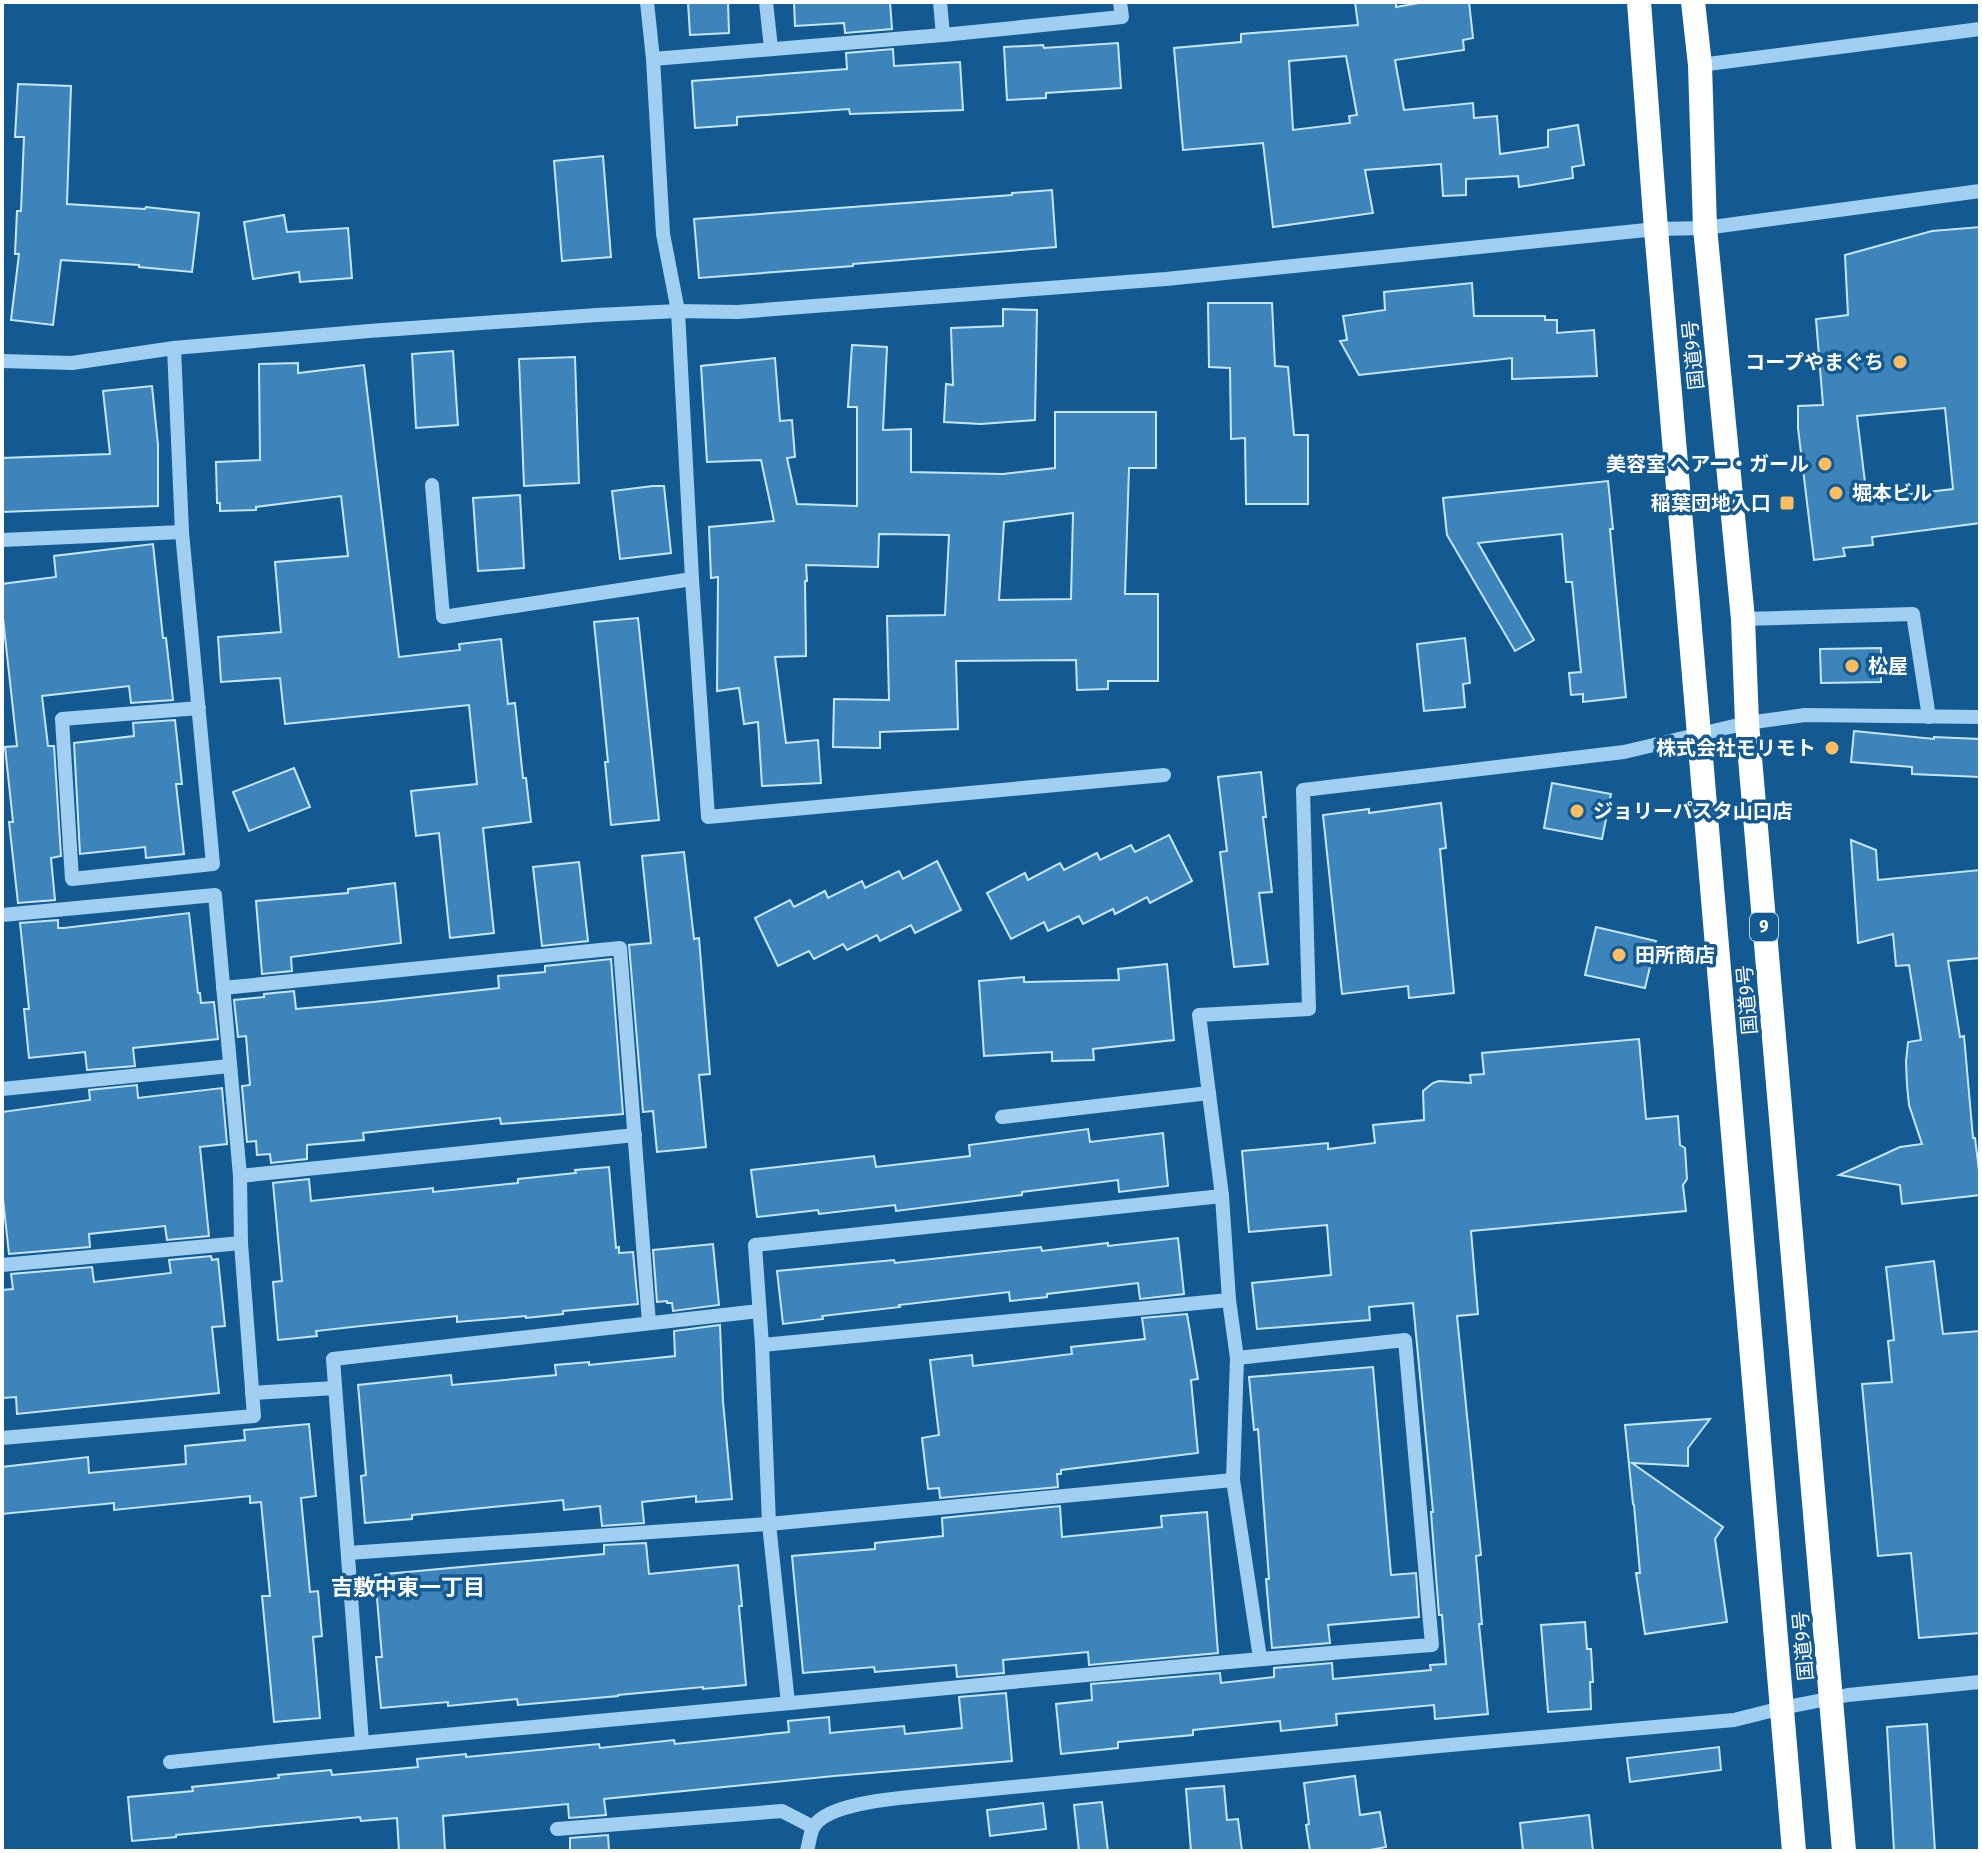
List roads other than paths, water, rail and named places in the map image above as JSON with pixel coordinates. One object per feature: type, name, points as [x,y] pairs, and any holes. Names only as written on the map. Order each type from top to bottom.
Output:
[{"type":"highway","name":"国道9号","points":[[1639,2],[1794,1851]]},
{"type":"highway","name":"国道9号","points":[[1693,2],[1700,65],[1705,228],[1743,619],[1747,723],[1844,1851]]},
{"type":"street","points":[[647,2],[663,234],[678,311],[708,817],[1164,775]]},
{"type":"street","points":[[766,2],[771,48]]},
{"type":"street","points":[[940,2],[943,35]]},
{"type":"street","points":[[653,59],[1122,17],[1120,2]]},
{"type":"street","points":[[1700,65],[1980,29]]},
{"type":"street","points":[[2,361],[72,363],[174,348],[369,331],[597,315],[737,312],[1166,279],[1656,229],[1705,228],[1980,191]]},
{"type":"street","points":[[174,348],[182,532],[199,708],[213,864],[72,879],[62,719],[199,708]]},
{"type":"street","points":[[432,485],[443,617],[692,579]]},
{"type":"street","points":[[2,540],[182,532]]},
{"type":"street","points":[[1743,619],[1913,614],[1929,717]]},
{"type":"street","points":[[1260,1658],[1233,1480],[1237,1358],[1229,1300],[1222,1196],[1199,1015],[1309,1009],[1303,790],[1624,752],[1747,723],[1805,715],[1980,717]]},
{"type":"street","points":[[2,915],[215,895],[240,1176],[241,1243],[254,1416],[2,1438]]},
{"type":"street","points":[[223,988],[620,948],[649,1323]]},
{"type":"street","points":[[2,1089],[230,1066]]},
{"type":"street","points":[[1002,1117],[1209,1093]]},
{"type":"street","points":[[240,1176],[635,1135]]},
{"type":"street","points":[[788,1703],[769,1524],[755,1245],[1222,1196]]},
{"type":"street","points":[[2,1265],[241,1243]]},
{"type":"street","points":[[762,1345],[1229,1300]]},
{"type":"street","points":[[362,1742],[333,1359],[759,1311]]},
{"type":"street","points":[[170,1762],[1260,1658],[1432,1645],[1405,1340],[1237,1358]]},
{"type":"street","points":[[252,1393],[335,1388]]},
{"type":"street","points":[[348,1553],[769,1524],[1233,1480]]},
{"type":"street","points":[[807,1851],[813,1827],[830,1812],[862,1804],[1423,1747],[1734,1720],[1832,1698],[1980,1682]]},
{"type":"street","points":[[557,1829],[782,1811],[813,1827]]},
{"type":"place","name":"コープやまぐち","points":[[1900,362]]},
{"type":"place","name":"美容室 ヘアー・ガール","points":[[1825,464]]},
{"type":"place","name":"堀本ビル","points":[[1836,493]]},
{"type":"place","name":"稲葉団地入口","points":[[1787,503]]},
{"type":"place","name":"松屋","points":[[1852,666]]},
{"type":"place","name":"株式会社モリモト","points":[[1832,748]]},
{"type":"place","name":"ジョリーパスタ山口店","points":[[1577,811]]},
{"type":"place","name":"田所商店","points":[[1619,955]]},
{"type":"district","name":"吉敷中東一丁目","points":[[408,1587]]}]
